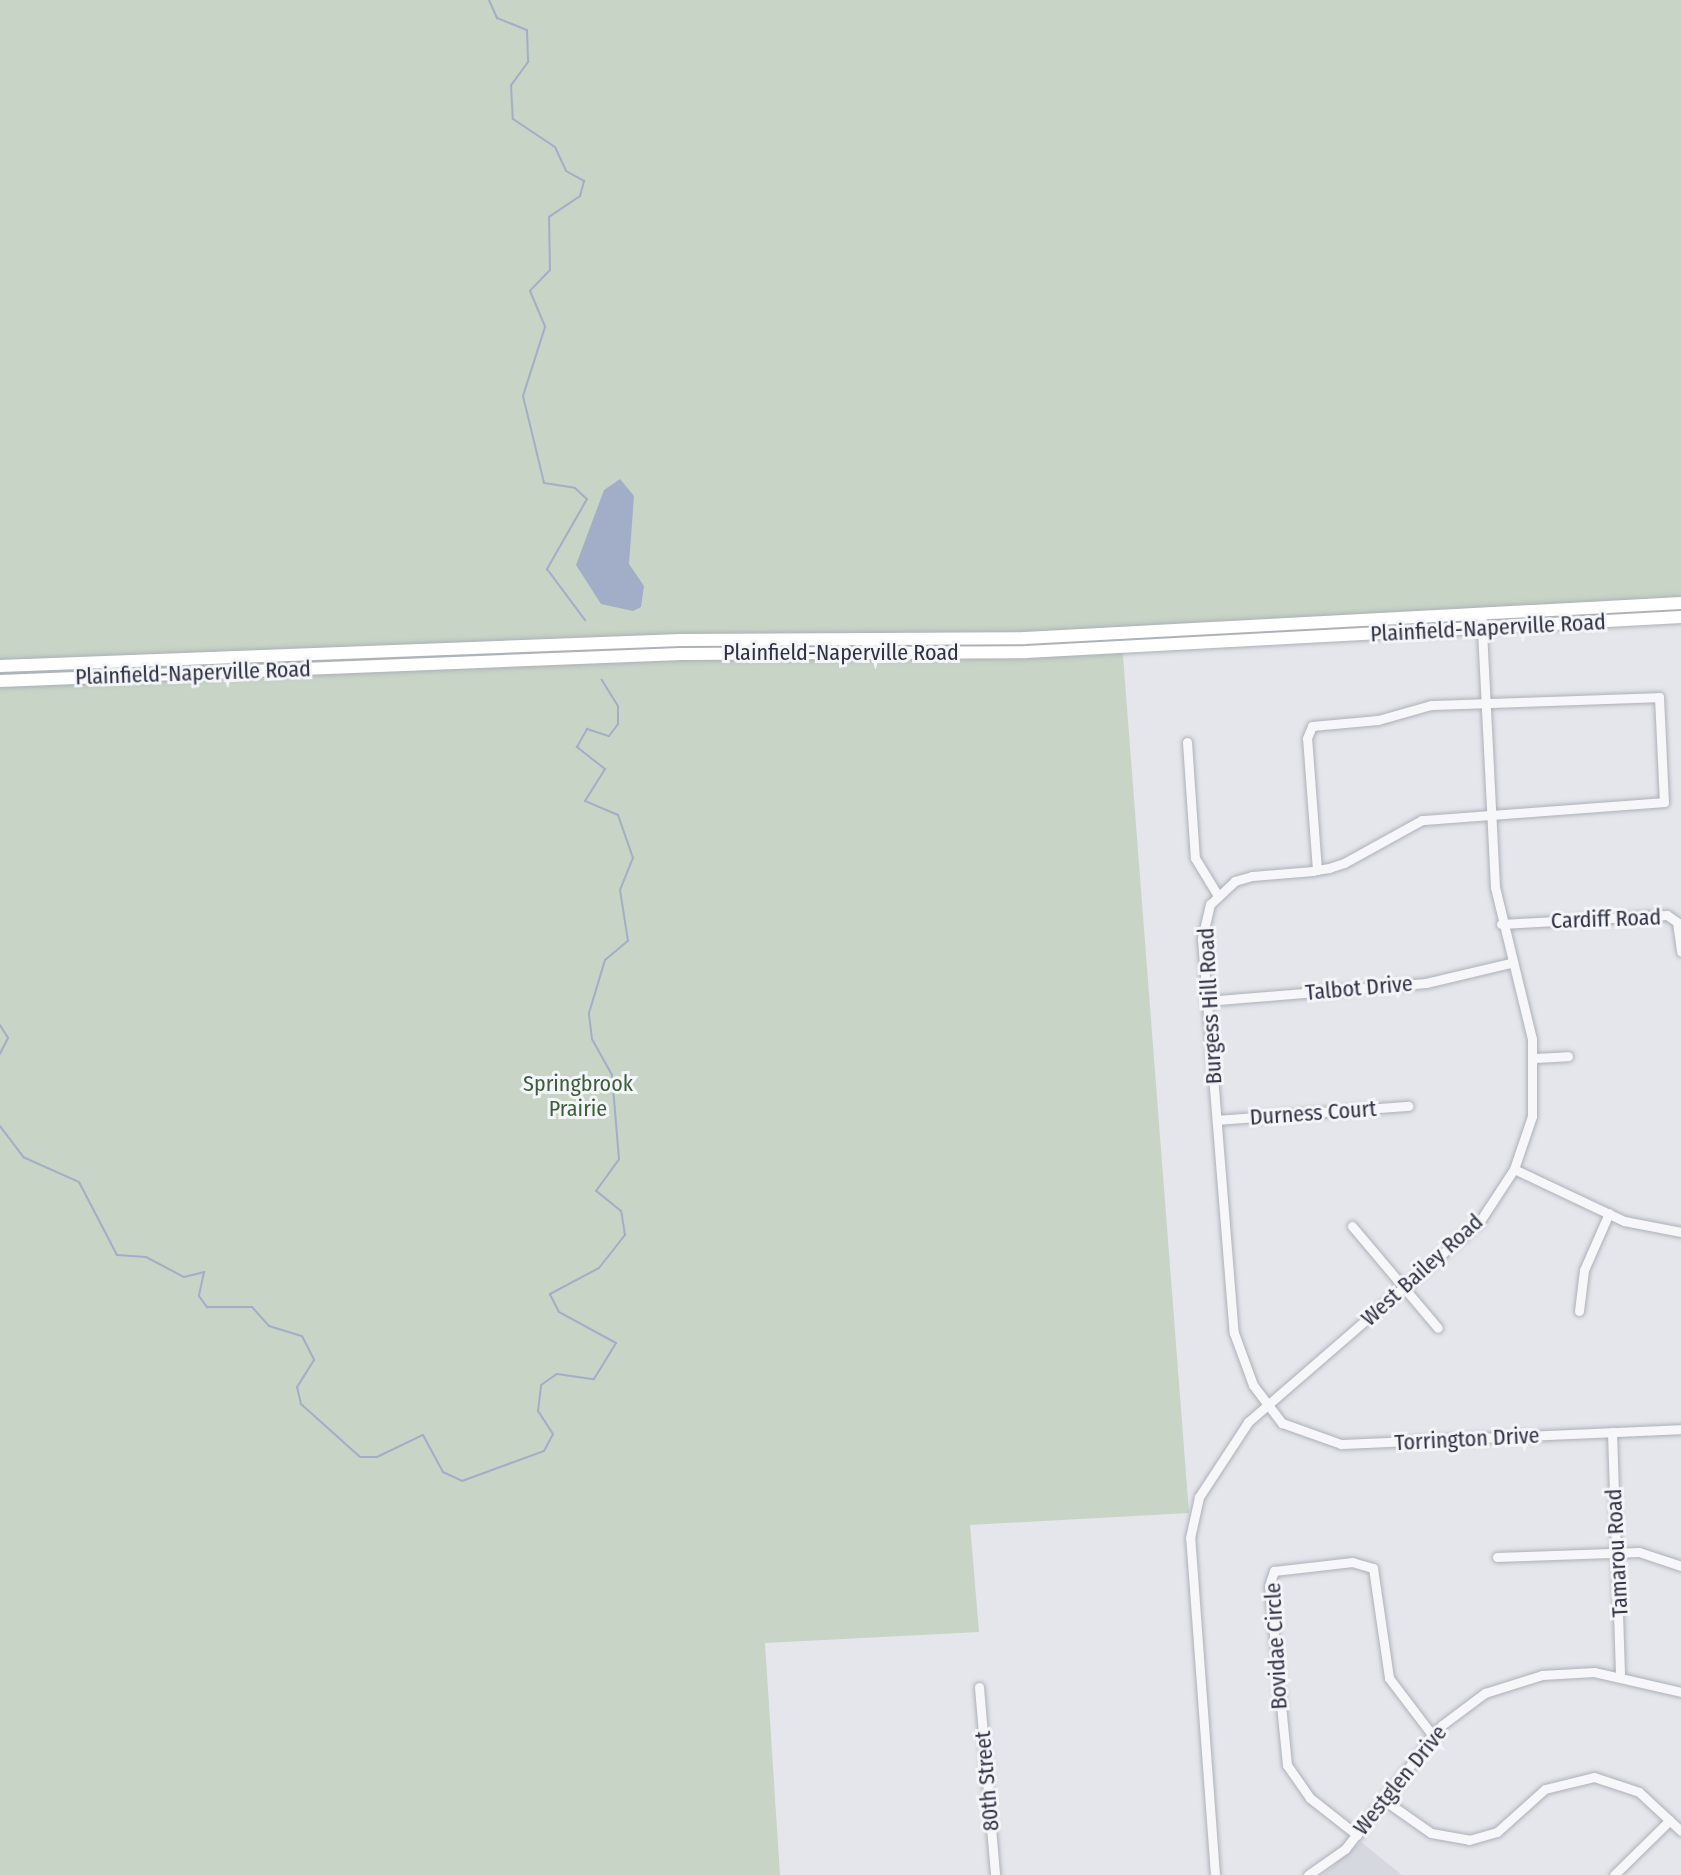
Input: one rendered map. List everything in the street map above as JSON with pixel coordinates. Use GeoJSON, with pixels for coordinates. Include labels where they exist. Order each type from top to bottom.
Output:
{"type":"FeatureCollection","features":[{"type":"Feature","properties":{"kind":"main road","name":"Plainfield-Naperville Road"},"geometry":{"type":"LineString","coordinates":[[0,666],[681,640],[1025,638],[1681,603]]}},
{"type":"Feature","properties":{"kind":"main road","name":"Plainfield-Naperville Road"},"geometry":{"type":"LineString","coordinates":[[0,681],[680,654],[1039,652],[1681,617]]}},
{"type":"Feature","properties":{"kind":"street","name":"West Bailey Road"},"geometry":{"type":"LineString","coordinates":[[1215,1875],[1190,1528],[1215,1466],[1267,1405],[1480,1221],[1514,1169],[1532,1116],[1535,1058],[1501,924],[1491,813],[1481,614]]}},
{"type":"Feature","properties":{"kind":"street"},"geometry":{"type":"LineString","coordinates":[[1187,742],[1195,858],[1217,894],[1245,877],[1317,870],[1360,857],[1422,820],[1659,804],[1668,793],[1656,694],[1485,702],[1310,728],[1317,870]]}},
{"type":"Feature","properties":{"kind":"street","name":"Burgess Hill Road"},"geometry":{"type":"LineString","coordinates":[[1217,894],[1202,926],[1234,1333],[1267,1405]]}},
{"type":"Feature","properties":{"kind":"street","name":"Cardiff Road"},"geometry":{"type":"LineString","coordinates":[[1501,924],[1667,915],[1677,922],[1681,952]]}},
{"type":"Feature","properties":{"kind":"street","name":"Talbot Drive"},"geometry":{"type":"LineString","coordinates":[[1206,1001],[1426,983],[1510,963]]}},
{"type":"Feature","properties":{"kind":"street"},"geometry":{"type":"LineString","coordinates":[[1535,1058],[1568,1056]]}},
{"type":"Feature","properties":{"kind":"street","name":"Durness Court"},"geometry":{"type":"LineString","coordinates":[[1217,1120],[1408,1106]]}},
{"type":"Feature","properties":{"kind":"street"},"geometry":{"type":"LineString","coordinates":[[1514,1169],[1609,1213],[1681,1232]]}},
{"type":"Feature","properties":{"kind":"street"},"geometry":{"type":"LineString","coordinates":[[1579,1311],[1584,1270],[1609,1213]]}},
{"type":"Feature","properties":{"kind":"street"},"geometry":{"type":"LineString","coordinates":[[1352,1226],[1438,1328]]}},
{"type":"Feature","properties":{"kind":"street","name":"Torrington Drive"},"geometry":{"type":"LineString","coordinates":[[1267,1405],[1296,1432],[1341,1444],[1681,1429]]}},
{"type":"Feature","properties":{"kind":"street","name":"Tamarou Road"},"geometry":{"type":"LineString","coordinates":[[1612,1432],[1620,1673]]}},
{"type":"Feature","properties":{"kind":"street"},"geometry":{"type":"LineString","coordinates":[[1497,1557],[1651,1553],[1681,1566]]}},
{"type":"Feature","properties":{"kind":"street","name":"Bovidae Circle"},"geometry":{"type":"LineString","coordinates":[[1357,1835],[1302,1790],[1283,1752],[1269,1586],[1275,1569],[1352,1562],[1373,1568],[1389,1678],[1433,1736]]}},
{"type":"Feature","properties":{"kind":"street","name":"Westglen Drive"},"geometry":{"type":"LineString","coordinates":[[1308,1875],[1357,1835],[1433,1736],[1470,1702],[1513,1682],[1620,1673],[1681,1692]]}},
{"type":"Feature","properties":{"kind":"street","name":"80th Street"},"geometry":{"type":"LineString","coordinates":[[979,1687],[995,1875]]}},
{"type":"Feature","properties":{"kind":"street"},"geometry":{"type":"LineString","coordinates":[[1384,1800],[1431,1833],[1469,1840],[1497,1832],[1545,1789],[1594,1777],[1630,1787],[1681,1831]]}},
{"type":"Feature","properties":{"kind":"street"},"geometry":{"type":"LineString","coordinates":[[1614,1875],[1670,1820]]}},
{"type":"Feature","properties":{"kind":"shaded area"},"geometry":{"type":"Polygon","coordinates":[[[1361,1842],[1402,1875],[1323,1875],[1361,1842]]]}},
{"type":"Feature","properties":{"kind":"green space","name":"Springbrook Prairie"},"geometry":{"type":"Polygon","coordinates":[[[0,0],[1681,0],[1681,599],[1464,624],[1122,643],[1189,1513],[970,1525],[979,1632],[765,1643],[780,1875],[0,1875],[0,0]]]}},
{"type":"Feature","properties":{"kind":"water"},"geometry":{"type":"Polygon","coordinates":[[[620,479],[634,496],[629,564],[644,586],[641,607],[633,611],[601,604],[576,565],[604,490],[620,479]]]}},
{"type":"Feature","properties":{"kind":"waterway"},"geometry":{"type":"LineString","coordinates":[[489,0],[497,18],[527,30],[528,62],[511,85],[513,119],[555,147],[566,171],[584,181],[580,196],[549,217],[550,270],[530,291],[545,327],[523,396],[544,483],[575,488],[587,499],[547,569],[585,620]]}},
{"type":"Feature","properties":{"kind":"waterway"},"geometry":{"type":"LineString","coordinates":[[0,1126],[23,1157],[79,1182],[117,1255],[146,1257],[184,1277],[204,1272],[199,1296],[207,1307],[252,1307],[269,1326],[302,1336],[314,1360],[297,1387],[301,1404],[360,1457],[377,1457],[423,1435],[443,1472],[462,1481],[544,1451],[553,1434],[538,1411],[541,1385],[557,1374],[594,1379],[616,1343],[559,1312],[550,1294],[599,1268],[625,1235],[621,1211],[596,1191],[619,1159],[612,1075],[592,1039],[589,1013],[605,960],[628,941],[620,890],[633,858],[618,815],[585,801],[605,769],[577,747],[587,729],[609,736],[618,724],[618,706],[602,680]]}},
{"type":"Feature","properties":{"kind":"waterway"},"geometry":{"type":"LineString","coordinates":[[0,1025],[8,1038],[0,1054]]}}]}
